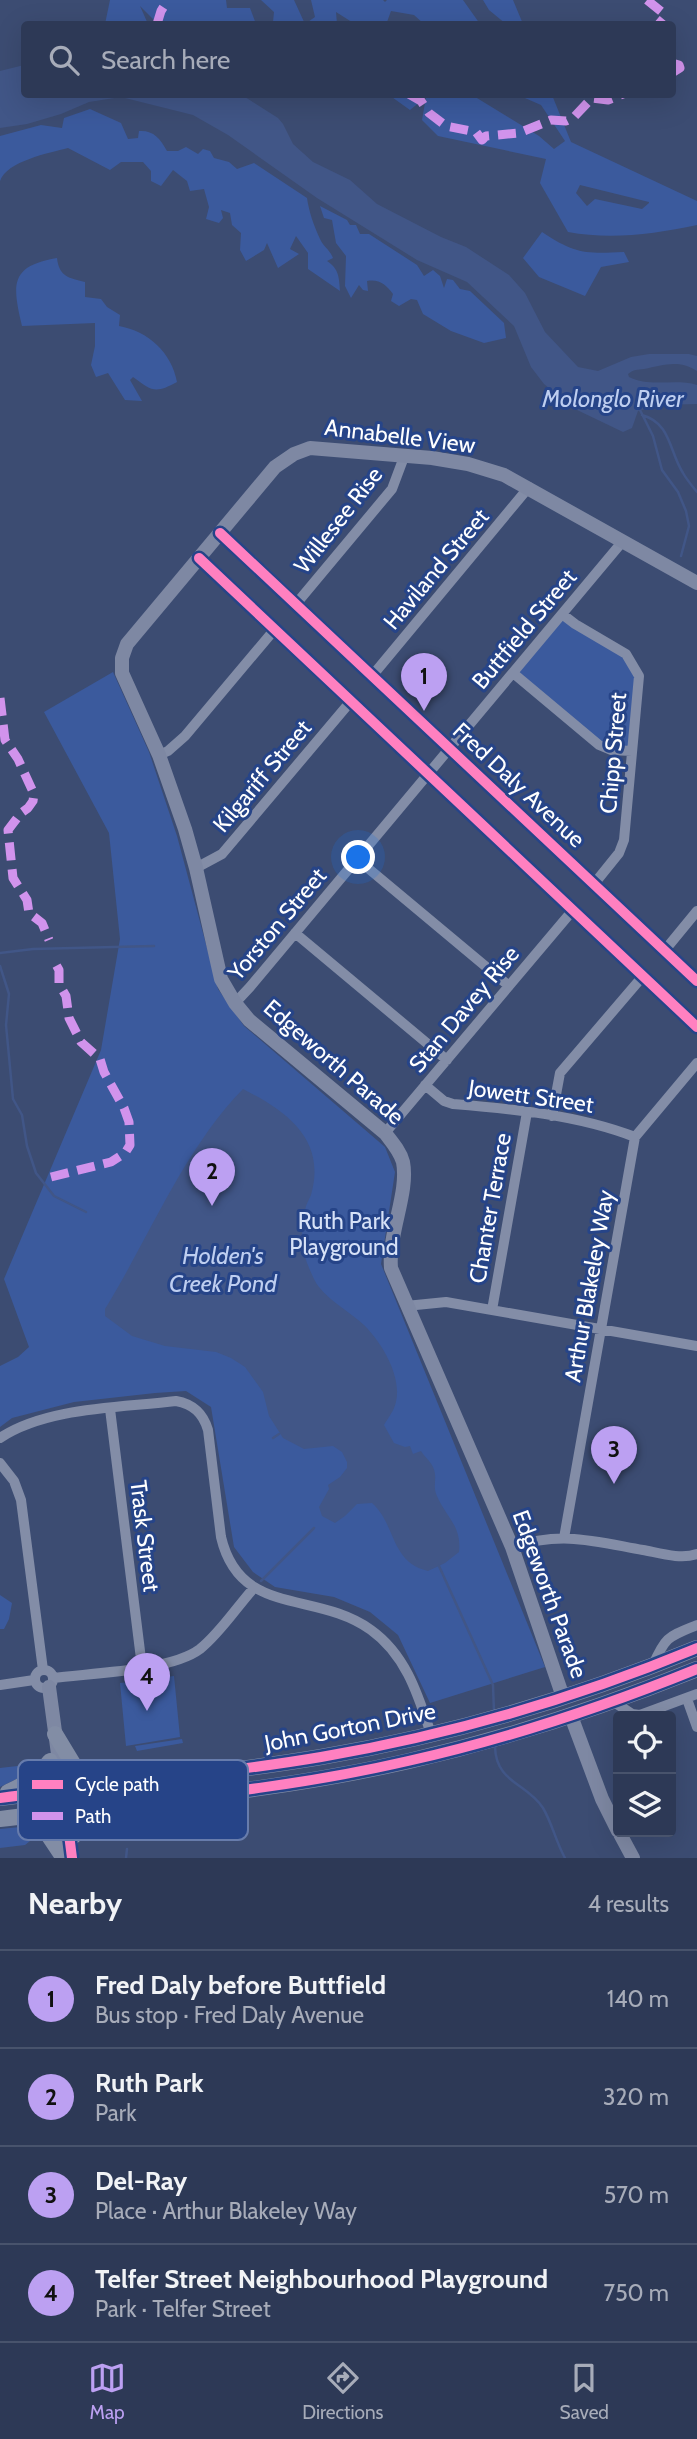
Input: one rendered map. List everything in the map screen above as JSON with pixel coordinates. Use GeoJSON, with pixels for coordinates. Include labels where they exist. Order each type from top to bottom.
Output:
{"type":"FeatureCollection","features":[{"type":"Feature","properties":{"kind":"main road","name":"John Gorton Drive"},"geometry":{"type":"LineString","coordinates":[[248,1768],[358,1750],[473,1724],[563,1697],[697,1648]]}},
{"type":"Feature","properties":{"kind":"main road","name":"John Gorton Drive"},"geometry":{"type":"LineString","coordinates":[[248,1788],[309,1780],[409,1761],[517,1734],[614,1702],[697,1670]]}},
{"type":"Feature","properties":{"kind":"main road"},"geometry":{"type":"LineString","coordinates":[[55,1734],[70,1760]]}},
{"type":"Feature","properties":{"kind":"main road"},"geometry":{"type":"LineString","coordinates":[[0,1798],[18,1788]]}},
{"type":"Feature","properties":{"kind":"main road","name":"John Gorton Drive"},"geometry":{"type":"LineString","coordinates":[[0,1798],[18,1796]]}},
{"type":"Feature","properties":{"kind":"main road","name":"John Gorton Drive"},"geometry":{"type":"LineString","coordinates":[[0,1819],[18,1817]]}},
{"type":"Feature","properties":{"kind":"main road"},"geometry":{"type":"LineString","coordinates":[[52,1840],[65,1857]]}},
{"type":"Feature","properties":{"kind":"street","name":"Annabelle View"},"geometry":{"type":"LineString","coordinates":[[199,558],[275,467],[294,454],[310,449],[468,464],[504,475],[697,583]]}},
{"type":"Feature","properties":{"kind":"street","name":"Willesee Rise"},"geometry":{"type":"LineString","coordinates":[[296,604],[392,489],[404,457]]}},
{"type":"Feature","properties":{"kind":"street","name":"Haviland Street"},"geometry":{"type":"LineString","coordinates":[[372,676],[529,487]]}},
{"type":"Feature","properties":{"kind":"street","name":"Fred Daly Avenue"},"geometry":{"type":"LineString","coordinates":[[220,533],[697,981]]}},
{"type":"Feature","properties":{"kind":"street","name":"Buttfield Street"},"geometry":{"type":"LineString","coordinates":[[428,774],[623,541]]}},
{"type":"Feature","properties":{"kind":"street"},"geometry":{"type":"LineString","coordinates":[[199,558],[697,1027]]}},
{"type":"Feature","properties":{"kind":"street","name":"Edgeworth Parade"},"geometry":{"type":"LineString","coordinates":[[199,558],[127,644],[122,658],[122,674],[159,755],[196,868],[221,979],[249,1020],[385,1133],[396,1147],[403,1163],[390,1258],[397,1285],[512,1547],[563,1697]]}},
{"type":"Feature","properties":{"kind":"street","name":"Chipp Street"},"geometry":{"type":"LineString","coordinates":[[562,614],[626,654],[639,676],[624,840],[619,853],[594,884]]}},
{"type":"Feature","properties":{"kind":"street"},"geometry":{"type":"LineString","coordinates":[[159,755],[185,736],[275,629]]}},
{"type":"Feature","properties":{"kind":"street"},"geometry":{"type":"LineString","coordinates":[[513,673],[599,745],[611,750],[632,751]]}},
{"type":"Feature","properties":{"kind":"street","name":"Kilgariff Street"},"geometry":{"type":"LineString","coordinates":[[196,868],[222,854],[351,701]]}},
{"type":"Feature","properties":{"kind":"street","name":"Yorston Street"},"geometry":{"type":"LineString","coordinates":[[235,1003],[428,774]]}},
{"type":"Feature","properties":{"kind":"street"},"geometry":{"type":"LineString","coordinates":[[357,859],[509,986]]}},
{"type":"Feature","properties":{"kind":"street","name":"Stan Davey Rise"},"geometry":{"type":"LineString","coordinates":[[385,1133],[573,910]]}},
{"type":"Feature","properties":{"kind":"street"},"geometry":{"type":"LineString","coordinates":[[664,950],[697,911]]}},
{"type":"Feature","properties":{"kind":"street"},"geometry":{"type":"LineString","coordinates":[[295,933],[447,1060]]}},
{"type":"Feature","properties":{"kind":"street"},"geometry":{"type":"LineString","coordinates":[[552,1116],[560,1073],[643,976]]}},
{"type":"Feature","properties":{"kind":"street","name":"Arthur Blakeley Way"},"geometry":{"type":"LineString","coordinates":[[564,1538],[635,1137],[697,1063]]}},
{"type":"Feature","properties":{"kind":"street","name":"Jowett Street"},"geometry":{"type":"LineString","coordinates":[[425,1085],[444,1101],[453,1104],[552,1116],[607,1126],[635,1137]]}},
{"type":"Feature","properties":{"kind":"street","name":"Chanter Terrace"},"geometry":{"type":"LineString","coordinates":[[492,1310],[527,1112]]}},
{"type":"Feature","properties":{"kind":"street"},"geometry":{"type":"LineString","coordinates":[[406,1306],[440,1301],[696,1343]]}},
{"type":"Feature","properties":{"kind":"street"},"geometry":{"type":"LineString","coordinates":[[0,1438],[26,1424],[43,1419],[176,1401],[191,1405],[205,1420],[208,1430],[224,1552],[236,1573],[253,1589],[270,1596],[336,1611],[372,1630],[395,1653],[407,1670],[431,1734]]}},
{"type":"Feature","properties":{"kind":"street","name":"Trask Street"},"geometry":{"type":"LineString","coordinates":[[110,1409],[142,1667]]}},
{"type":"Feature","properties":{"kind":"street"},"geometry":{"type":"LineString","coordinates":[[0,1463],[14,1481],[21,1500],[43,1670],[48,1671],[44,1683],[50,1760]]}},
{"type":"Feature","properties":{"kind":"street"},"geometry":{"type":"LineString","coordinates":[[512,1547],[537,1539],[564,1538],[677,1556],[697,1554]]}},
{"type":"Feature","properties":{"kind":"street"},"geometry":{"type":"LineString","coordinates":[[0,1685],[44,1683],[179,1661],[200,1649],[253,1589]]}},
{"type":"Feature","properties":{"kind":"street"},"geometry":{"type":"LineString","coordinates":[[652,1665],[668,1637],[697,1625]]}},
{"type":"Feature","properties":{"kind":"street"},"geometry":{"type":"LineString","coordinates":[[44,1683],[55,1734],[56,1760]]}},
{"type":"Feature","properties":{"kind":"street"},"geometry":{"type":"LineString","coordinates":[[614,1702],[632,1714],[640,1715],[692,1697],[697,1727]]}},
{"type":"Feature","properties":{"kind":"street"},"geometry":{"type":"LineString","coordinates":[[571,1716],[613,1821]]}},
{"type":"Feature","properties":{"kind":"street"},"geometry":{"type":"LineString","coordinates":[[621,1837],[633,1858]]}},
{"type":"Feature","properties":{"kind":"green space"},"geometry":{"type":"Polygon","coordinates":[[[110,0],[226,0],[227,8],[250,8],[255,21],[155,21],[140,6],[147,21],[106,21],[110,0]]]}},
{"type":"Feature","properties":{"kind":"green space"},"geometry":{"type":"Polygon","coordinates":[[[261,0],[294,0],[304,21],[273,21],[274,12],[261,0]]]}},
{"type":"Feature","properties":{"kind":"green space"},"geometry":{"type":"Polygon","coordinates":[[[311,0],[463,0],[478,21],[421,21],[414,15],[391,11],[387,21],[350,21],[336,12],[337,21],[309,21],[315,17],[311,0]]]}},
{"type":"Feature","properties":{"kind":"green space"},"geometry":{"type":"Polygon","coordinates":[[[483,0],[513,0],[522,21],[502,21],[489,10],[483,0]]]}},
{"type":"Feature","properties":{"kind":"green space"},"geometry":{"type":"Polygon","coordinates":[[[393,98],[425,98],[410,110],[393,98]]]}},
{"type":"Feature","properties":{"kind":"green space"},"geometry":{"type":"Polygon","coordinates":[[[426,98],[477,98],[539,136],[554,149],[565,141],[541,105],[525,98],[553,98],[571,142],[697,201],[697,225],[632,235],[600,236],[568,232],[540,183],[546,159],[438,136],[422,120],[426,98]],[[580,185],[576,193],[587,206],[595,199],[642,209],[649,203],[580,185]]]}},
{"type":"Feature","properties":{"kind":"green space"},"geometry":{"type":"Polygon","coordinates":[[[90,109],[121,123],[128,139],[138,138],[139,131],[144,131],[156,136],[167,151],[178,151],[186,147],[198,154],[203,149],[210,151],[214,158],[229,162],[237,169],[254,163],[307,198],[310,214],[321,241],[333,258],[327,261],[338,274],[340,291],[308,269],[308,253],[296,236],[290,249],[299,254],[278,268],[267,243],[264,250],[246,261],[240,250],[241,233],[232,225],[230,213],[221,210],[223,218],[219,223],[206,219],[209,207],[204,189],[190,191],[187,181],[173,170],[161,186],[151,181],[151,171],[143,162],[121,162],[110,170],[68,148],[20,163],[4,174],[0,181],[0,136],[41,125],[62,128],[64,118],[90,109]]]}},
{"type":"Feature","properties":{"kind":"green space"},"geometry":{"type":"Polygon","coordinates":[[[320,206],[347,220],[350,225],[356,225],[360,234],[369,234],[417,265],[424,276],[433,270],[440,276],[444,288],[447,279],[453,280],[460,289],[470,291],[504,323],[506,338],[484,343],[451,331],[423,314],[417,300],[411,299],[399,306],[391,301],[393,294],[385,285],[376,281],[367,281],[368,291],[359,285],[351,298],[345,286],[346,256],[336,243],[332,220],[324,218],[320,206]]]}},
{"type":"Feature","properties":{"kind":"green space"},"geometry":{"type":"Polygon","coordinates":[[[542,232],[572,249],[600,253],[624,252],[629,262],[601,267],[585,296],[539,277],[523,258],[542,232]]]}},
{"type":"Feature","properties":{"kind":"green space"},"geometry":{"type":"Polygon","coordinates":[[[57,258],[65,275],[85,282],[85,297],[101,299],[107,307],[120,315],[119,326],[140,333],[157,345],[170,362],[177,382],[154,389],[133,377],[130,380],[142,401],[125,400],[108,373],[96,377],[91,365],[95,346],[95,323],[22,326],[16,288],[18,279],[30,266],[57,258]]]}},
{"type":"Feature","properties":{"kind":"green space"},"geometry":{"type":"Polygon","coordinates":[[[562,614],[626,654],[639,676],[632,751],[611,750],[513,673],[562,614]]]}},
{"type":"Feature","properties":{"kind":"green space","name":"Ruth Park Playground"},"geometry":{"type":"Polygon","coordinates":[[[113,672],[149,752],[177,836],[218,989],[244,1026],[385,1147],[395,1172],[381,1264],[545,1667],[430,1703],[398,1635],[370,1612],[334,1597],[275,1587],[253,1572],[234,1547],[211,1407],[186,1391],[74,1402],[12,1418],[0,1427],[0,1366],[18,1357],[29,1347],[4,1279],[101,1050],[120,939],[109,833],[44,712],[113,672]]]}},
{"type":"Feature","properties":{"kind":"green space"},"geometry":{"type":"Polygon","coordinates":[[[0,1595],[12,1603],[4,1629],[0,1629],[0,1595]]]}},
{"type":"Feature","properties":{"kind":"green space"},"geometry":{"type":"Polygon","coordinates":[[[174,1676],[180,1737],[126,1746],[120,1683],[174,1676]]]}},
{"type":"Feature","properties":{"kind":"green space"},"geometry":{"type":"Polygon","coordinates":[[[182,1739],[183,1743],[137,1751],[135,1746],[182,1739]]]}},
{"type":"Feature","properties":{"kind":"green space"},"geometry":{"type":"Polygon","coordinates":[[[18,1766],[18,1778],[0,1787],[0,1768],[18,1766]]]}},
{"type":"Feature","properties":{"kind":"green space"},"geometry":{"type":"Polygon","coordinates":[[[18,1827],[18,1840],[31,1840],[25,1845],[0,1848],[0,1829],[18,1827]]]}},
{"type":"Feature","properties":{"kind":"water","name":"Molonglo River"},"geometry":{"type":"Polygon","coordinates":[[[21,66],[21,98],[115,98],[89,102],[27,124],[0,128],[0,71],[21,66]]]}},
{"type":"Feature","properties":{"kind":"water","name":"Molonglo River"},"geometry":{"type":"Polygon","coordinates":[[[125,98],[247,98],[278,118],[293,144],[313,162],[350,180],[377,204],[466,247],[509,275],[525,293],[545,332],[578,367],[598,371],[631,357],[649,354],[697,356],[697,371],[684,365],[671,364],[628,374],[629,377],[645,382],[697,385],[697,404],[659,405],[638,411],[632,428],[623,432],[575,409],[544,384],[531,367],[514,326],[467,282],[417,260],[317,198],[228,135],[193,115],[125,98]]]}},
{"type":"Feature","properties":{"kind":"water","name":"Holden's Creek Pond"},"geometry":{"type":"Polygon","coordinates":[[[243,1089],[288,1117],[308,1143],[313,1158],[314,1175],[303,1223],[307,1263],[319,1287],[364,1325],[389,1360],[397,1392],[394,1408],[384,1425],[394,1443],[410,1446],[413,1454],[421,1451],[434,1470],[436,1493],[456,1528],[459,1552],[428,1571],[407,1560],[386,1521],[372,1503],[357,1504],[335,1523],[322,1516],[319,1507],[329,1489],[328,1485],[347,1468],[342,1452],[333,1446],[304,1449],[283,1438],[269,1416],[263,1392],[245,1367],[216,1352],[165,1346],[132,1336],[105,1316],[105,1309],[185,1166],[222,1113],[243,1089]]]}},
{"type":"Feature","properties":{"kind":"waterway"},"geometry":{"type":"LineString","coordinates":[[639,408],[653,436],[662,470],[678,492],[686,511],[689,526],[681,556]]}},
{"type":"Feature","properties":{"kind":"waterway"},"geometry":{"type":"LineString","coordinates":[[642,415],[659,424],[678,465],[697,492]]}},
{"type":"Feature","properties":{"kind":"waterway"},"geometry":{"type":"LineString","coordinates":[[0,953],[33,949],[154,946]]}},
{"type":"Feature","properties":{"kind":"waterway"},"geometry":{"type":"LineString","coordinates":[[0,966],[9,994],[6,1025],[13,1099],[22,1115],[27,1146],[36,1173],[54,1196],[86,1212]]}},
{"type":"Feature","properties":{"kind":"waterway"},"geometry":{"type":"LineString","coordinates":[[273,1438],[279,1434]]}},
{"type":"Feature","properties":{"kind":"waterway"},"geometry":{"type":"LineString","coordinates":[[261,1581],[314,1528]]}},
{"type":"Feature","properties":{"kind":"waterway"},"geometry":{"type":"LineString","coordinates":[[439,1566],[493,1685],[494,1712]]}},
{"type":"Feature","properties":{"kind":"waterway"},"geometry":{"type":"LineString","coordinates":[[495,1747],[497,1759],[506,1776],[529,1793],[543,1808],[565,1858]]}},
{"type":"Feature","properties":{"kind":"waterway"},"geometry":{"type":"LineString","coordinates":[[126,1858],[127,1849]]}},
{"type":"Feature","properties":{"kind":"marked path"},"geometry":{"type":"LineString","coordinates":[[158,21],[168,0]]}},
{"type":"Feature","properties":{"kind":"marked path"},"geometry":{"type":"LineString","coordinates":[[647,0],[663,13],[662,21]]}},
{"type":"Feature","properties":{"kind":"marked path"},"geometry":{"type":"LineString","coordinates":[[676,64],[680,68],[676,70]]}},
{"type":"Feature","properties":{"kind":"marked path"},"geometry":{"type":"LineString","coordinates":[[416,98],[446,126],[476,132],[482,140],[486,136],[519,133],[551,120],[566,121],[574,117],[592,98]]}},
{"type":"Feature","properties":{"kind":"marked path"},"geometry":{"type":"LineString","coordinates":[[592,98],[613,98]]}},
{"type":"Feature","properties":{"kind":"marked path"},"geometry":{"type":"LineString","coordinates":[[0,698],[5,740],[18,759],[34,794],[28,808],[8,830],[13,878],[27,900],[29,913],[42,923],[49,940]]}},
{"type":"Feature","properties":{"kind":"marked path"},"geometry":{"type":"LineString","coordinates":[[51,1177],[111,1162],[125,1153],[130,1145],[129,1122],[124,1108],[104,1072],[100,1059],[81,1042],[69,1018],[66,996],[59,984],[59,970],[54,961]]}},
{"type":"Feature","properties":{"kind":"cycle path"},"geometry":{"type":"LineString","coordinates":[[220,533],[697,981]]}},
{"type":"Feature","properties":{"kind":"cycle path"},"geometry":{"type":"LineString","coordinates":[[199,558],[697,1027]]}},
{"type":"Feature","properties":{"kind":"cycle path"},"geometry":{"type":"LineString","coordinates":[[248,1768],[369,1748],[465,1726],[559,1699],[697,1648]]}},
{"type":"Feature","properties":{"kind":"cycle path"},"geometry":{"type":"LineString","coordinates":[[248,1789],[366,1770],[482,1743],[554,1721],[697,1669]]}},
{"type":"Feature","properties":{"kind":"cycle path"},"geometry":{"type":"LineString","coordinates":[[0,1798],[18,1796]]}},
{"type":"Feature","properties":{"kind":"cycle path"},"geometry":{"type":"LineString","coordinates":[[70,1840],[72,1858]]}},
{"type":"Feature","properties":{"kind":"place","name":"Fred Daly before Buttfield"},"geometry":{"type":"Point","coordinates":[424,711]}},
{"type":"Feature","properties":{"kind":"place","name":"Ruth Park"},"geometry":{"type":"Point","coordinates":[212,1206]}},
{"type":"Feature","properties":{"kind":"place","name":"Del-Ray"},"geometry":{"type":"Point","coordinates":[614,1484]}},
{"type":"Feature","properties":{"kind":"place","name":"Telfer Street Neighbourhood Playground"},"geometry":{"type":"Point","coordinates":[147,1711]}}]}
